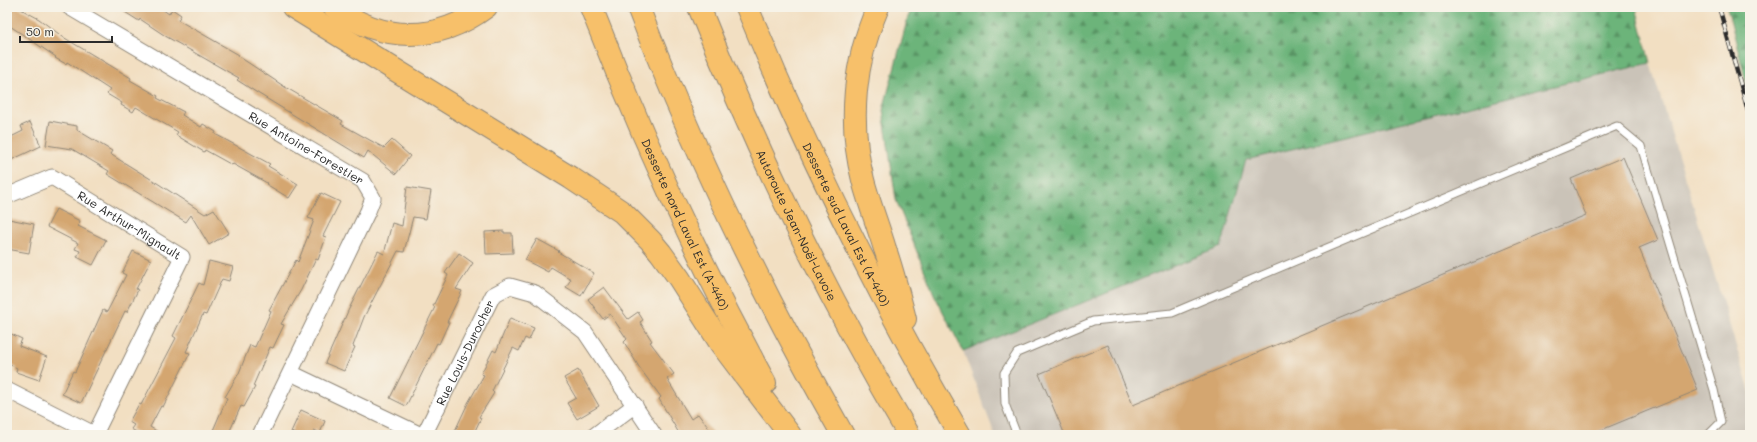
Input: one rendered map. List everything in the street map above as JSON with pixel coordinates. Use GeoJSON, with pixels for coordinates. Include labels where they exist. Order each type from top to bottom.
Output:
{"type":"FeatureCollection","features":[{"type":"Feature","properties":{"kind":"highway"},"geometry":{"type":"LineString","coordinates":[[293,7],[591,190],[622,212],[651,241],[666,260],[692,297],[721,344],[791,435]]}},
{"type":"Feature","properties":{"kind":"highway"},"geometry":{"type":"LineString","coordinates":[[334,7],[352,20],[366,26],[394,33],[409,34],[431,33],[452,27],[464,22],[486,7]]}},
{"type":"Feature","properties":{"kind":"highway","name":"Desserte nord Laval Est (A-440)"},"geometry":{"type":"LineString","coordinates":[[591,7],[635,116],[691,238],[791,435]]}},
{"type":"Feature","properties":{"kind":"highway"},"geometry":{"type":"LineString","coordinates":[[638,7],[689,129],[730,219],[780,320],[843,435]]}},
{"type":"Feature","properties":{"kind":"highway","name":"Autoroute Jean-Noël-Lavoie"},"geometry":{"type":"LineString","coordinates":[[699,7],[749,125],[804,242],[861,351],[909,435]]}},
{"type":"Feature","properties":{"kind":"highway","name":"Desserte sud Laval Est (A-440)"},"geometry":{"type":"LineString","coordinates":[[748,7],[790,108],[832,198],[916,357],[960,435]]}},
{"type":"Feature","properties":{"kind":"highway"},"geometry":{"type":"LineString","coordinates":[[878,7],[866,39],[859,65],[856,94],[856,138],[863,180],[885,248],[916,357]]}},
{"type":"Feature","properties":{"kind":"street","name":"Rue Antoine-Forestier"},"geometry":{"type":"LineString","coordinates":[[69,7],[363,181],[373,198],[291,373],[260,435]]}},
{"type":"Feature","properties":{"kind":"street","name":"Rue Arthur-Mignault"},"geometry":{"type":"LineString","coordinates":[[7,196],[52,177],[182,257],[95,435]]}},
{"type":"Feature","properties":{"kind":"street","name":"Rue Louis-Durocher"},"geometry":{"type":"LineString","coordinates":[[423,435],[493,295],[510,286],[535,293],[584,332],[654,435]]}},
{"type":"Feature","properties":{"kind":"street"},"geometry":{"type":"LineString","coordinates":[[291,373],[423,435]]}},
{"type":"Feature","properties":{"kind":"street"},"geometry":{"type":"LineString","coordinates":[[7,390],[95,435]]}},
{"type":"Feature","properties":{"kind":"street"},"geometry":{"type":"LineString","coordinates":[[595,435],[635,405]]}},
{"type":"Feature","properties":{"kind":"lane"},"geometry":{"type":"LineString","coordinates":[[1017,435],[1005,404],[1004,373],[1017,352],[1093,321],[1172,313],[1617,126],[1641,146],[1714,390],[1721,422],[1708,435]]}},
{"type":"Feature","properties":{"kind":"shaded area"},"geometry":{"type":"Polygon","coordinates":[[[1650,63],[1750,392],[1750,435],[995,435],[963,351],[1221,247],[1246,160],[1650,63]]]}},
{"type":"Feature","properties":{"kind":"green space"},"geometry":{"type":"Polygon","coordinates":[[[913,7],[1636,7],[1650,63],[1246,160],[1221,247],[963,351],[934,294],[896,200],[883,110],[908,17],[913,7]]]}},
{"type":"Feature","properties":{"kind":"green space"},"geometry":{"type":"Polygon","coordinates":[[[1727,7],[1750,7],[1750,97],[1727,7]]]}},
{"type":"Feature","properties":{"kind":"building"},"geometry":{"type":"Polygon","coordinates":[[[7,7],[17,7],[39,19],[63,37],[158,96],[157,98],[184,112],[182,115],[201,127],[203,124],[216,132],[215,134],[270,164],[268,166],[298,184],[289,198],[266,184],[267,183],[233,164],[232,165],[205,150],[204,152],[176,135],[178,132],[136,107],[133,112],[121,105],[122,103],[107,94],[110,90],[67,62],[66,64],[55,58],[56,57],[7,24],[7,7]]]}},
{"type":"Feature","properties":{"kind":"building"},"geometry":{"type":"Polygon","coordinates":[[[117,7],[159,7],[169,14],[172,9],[181,15],[178,20],[239,55],[238,56],[285,87],[343,121],[341,124],[384,148],[392,140],[410,156],[396,174],[368,151],[364,158],[237,80],[239,78],[117,7]]]}},
{"type":"Feature","properties":{"kind":"building"},"geometry":{"type":"Polygon","coordinates":[[[50,121],[77,126],[77,130],[112,151],[110,154],[205,214],[214,209],[229,233],[209,245],[191,215],[186,222],[107,174],[109,171],[72,149],[46,145],[50,121]]]}},
{"type":"Feature","properties":{"kind":"building"},"geometry":{"type":"Polygon","coordinates":[[[30,122],[41,146],[7,162],[7,139],[23,131],[21,126],[30,122]]]}},
{"type":"Feature","properties":{"kind":"building"},"geometry":{"type":"Polygon","coordinates":[[[1623,157],[1658,240],[1639,248],[1698,390],[1589,435],[1065,435],[1039,374],[1108,345],[1133,405],[1586,215],[1571,179],[1623,157]]]}},
{"type":"Feature","properties":{"kind":"building"},"geometry":{"type":"Polygon","coordinates":[[[407,187],[431,191],[426,219],[413,217],[404,252],[398,251],[364,317],[353,346],[355,347],[344,371],[325,363],[348,311],[378,251],[384,254],[392,223],[402,226],[407,187]]]}},
{"type":"Feature","properties":{"kind":"building"},"geometry":{"type":"Polygon","coordinates":[[[321,193],[340,202],[323,236],[326,237],[318,260],[316,259],[301,290],[281,324],[284,325],[273,348],[270,347],[253,386],[255,387],[244,407],[241,406],[228,435],[211,435],[227,398],[225,397],[239,373],[250,345],[255,347],[271,311],[269,310],[296,260],[298,262],[314,220],[308,218],[321,193]]]}},
{"type":"Feature","properties":{"kind":"building"},"geometry":{"type":"Polygon","coordinates":[[[56,209],[80,221],[78,226],[106,240],[93,265],[77,257],[80,251],[75,249],[78,243],[47,227],[56,209]]]}},
{"type":"Feature","properties":{"kind":"building"},"geometry":{"type":"Polygon","coordinates":[[[9,219],[34,224],[29,253],[7,249],[9,219]]]}},
{"type":"Feature","properties":{"kind":"building"},"geometry":{"type":"Polygon","coordinates":[[[504,231],[504,233],[512,233],[513,253],[486,254],[485,232],[504,231]]]}},
{"type":"Feature","properties":{"kind":"building"},"geometry":{"type":"Polygon","coordinates":[[[537,239],[594,273],[581,296],[566,287],[571,279],[551,267],[548,272],[525,260],[537,239]]]}},
{"type":"Feature","properties":{"kind":"building"},"geometry":{"type":"Polygon","coordinates":[[[133,251],[151,260],[136,289],[138,290],[127,312],[125,311],[81,403],[62,394],[73,371],[75,372],[103,310],[107,312],[126,275],[122,273],[133,251]]]}},
{"type":"Feature","properties":{"kind":"building"},"geometry":{"type":"Polygon","coordinates":[[[459,253],[473,263],[456,289],[462,291],[447,322],[449,322],[406,406],[390,398],[435,307],[433,306],[448,275],[445,273],[459,253]]]}},
{"type":"Feature","properties":{"kind":"building"},"geometry":{"type":"Polygon","coordinates":[[[209,261],[233,267],[229,281],[222,279],[206,315],[203,314],[186,352],[190,353],[163,407],[161,406],[150,427],[163,435],[142,435],[131,429],[134,425],[129,422],[139,404],[141,405],[176,338],[173,336],[199,283],[203,285],[209,261]]]}},
{"type":"Feature","properties":{"kind":"building"},"geometry":{"type":"Polygon","coordinates":[[[604,287],[628,319],[638,312],[643,320],[640,322],[652,341],[650,342],[674,374],[667,379],[691,419],[698,414],[714,435],[680,435],[659,399],[661,397],[639,367],[624,342],[627,339],[610,314],[603,319],[588,299],[604,287]]]}},
{"type":"Feature","properties":{"kind":"building"},"geometry":{"type":"Polygon","coordinates":[[[510,318],[534,328],[529,340],[525,338],[519,351],[513,348],[492,391],[494,393],[479,417],[481,418],[473,435],[453,435],[468,403],[484,375],[481,374],[493,350],[496,352],[510,318]]]}},
{"type":"Feature","properties":{"kind":"building"},"geometry":{"type":"Polygon","coordinates":[[[7,332],[22,339],[19,346],[47,357],[39,380],[16,372],[17,368],[7,363],[7,332]]]}},
{"type":"Feature","properties":{"kind":"building"},"geometry":{"type":"Polygon","coordinates":[[[578,370],[599,406],[577,419],[567,403],[576,398],[564,378],[578,370]]]}},
{"type":"Feature","properties":{"kind":"building"},"geometry":{"type":"Polygon","coordinates":[[[301,410],[325,421],[320,433],[314,430],[312,435],[297,435],[291,432],[301,410]]]}},
{"type":"Feature","properties":{"kind":"railway"},"geometry":{"type":"LineString","coordinates":[[1719,7],[1750,118]]}}]}
